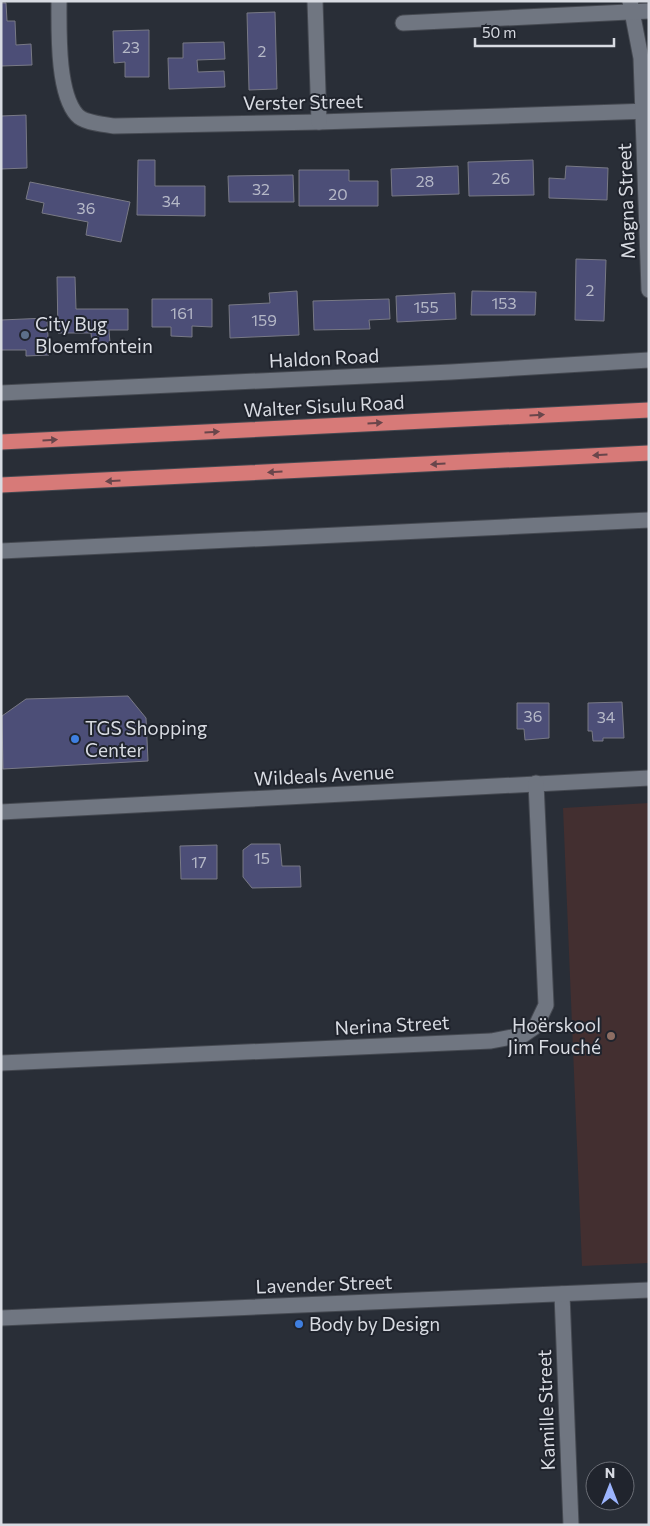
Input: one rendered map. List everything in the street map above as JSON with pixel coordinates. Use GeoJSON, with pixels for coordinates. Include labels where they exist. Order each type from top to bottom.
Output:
{"type":"FeatureCollection","features":[{"type":"Feature","properties":{"kind":"highway","name":"Walter Sisulu Road"},"geometry":{"type":"LineString","coordinates":[[1,442],[649,410]]}},
{"type":"Feature","properties":{"kind":"highway"},"geometry":{"type":"LineString","coordinates":[[1,485],[649,453]]}},
{"type":"Feature","properties":{"kind":"highway"},"geometry":{"type":"LineString","coordinates":[[1,491],[90,482]]}},
{"type":"Feature","properties":{"kind":"street","name":"Verster Street"},"geometry":{"type":"LineString","coordinates":[[59,1],[60,47],[63,77],[68,99],[78,116],[91,122],[114,126],[319,122],[646,111]]}},
{"type":"Feature","properties":{"kind":"street"},"geometry":{"type":"LineString","coordinates":[[315,1],[319,122]]}},
{"type":"Feature","properties":{"kind":"street"},"geometry":{"type":"LineString","coordinates":[[403,23],[631,7],[649,11]]}},
{"type":"Feature","properties":{"kind":"street","name":"Magna Street"},"geometry":{"type":"LineString","coordinates":[[631,7],[641,58],[646,111],[649,290]]}},
{"type":"Feature","properties":{"kind":"street","name":"Haldon Road"},"geometry":{"type":"LineString","coordinates":[[1,393],[451,372],[649,360]]}},
{"type":"Feature","properties":{"kind":"street"},"geometry":{"type":"LineString","coordinates":[[1,551],[649,520]]}},
{"type":"Feature","properties":{"kind":"street","name":"Wildeals Avenue"},"geometry":{"type":"LineString","coordinates":[[1,812],[649,778]]}},
{"type":"Feature","properties":{"kind":"street","name":"Nerina Street"},"geometry":{"type":"LineString","coordinates":[[1,1063],[491,1041],[523,1035],[536,1026],[546,1005],[536,784]]}},
{"type":"Feature","properties":{"kind":"street","name":"Lavender Street"},"geometry":{"type":"LineString","coordinates":[[1,1318],[649,1290]]}},
{"type":"Feature","properties":{"kind":"street","name":"Kamille Street"},"geometry":{"type":"LineString","coordinates":[[562,1294],[571,1525]]}},
{"type":"Feature","properties":{"kind":"shaded area","name":"Hoërskool Jim Fouché"},"geometry":{"type":"Polygon","coordinates":[[[649,803],[649,1263],[582,1266],[563,808],[649,803]]]}},
{"type":"Feature","properties":{"kind":"building"},"geometry":{"type":"Polygon","coordinates":[[[1,3],[6,3],[7,21],[15,21],[16,45],[31,44],[32,65],[1,66],[1,3]]]}},
{"type":"Feature","properties":{"kind":"building"},"geometry":{"type":"Polygon","coordinates":[[[275,12],[277,89],[249,90],[247,13],[275,12]]]}},
{"type":"Feature","properties":{"kind":"building"},"geometry":{"type":"Polygon","coordinates":[[[149,30],[149,77],[125,77],[125,62],[114,63],[113,31],[149,30]]]}},
{"type":"Feature","properties":{"kind":"building"},"geometry":{"type":"Polygon","coordinates":[[[224,42],[225,59],[197,60],[198,72],[224,71],[225,87],[169,89],[168,58],[183,58],[183,43],[224,42]]]}},
{"type":"Feature","properties":{"kind":"building"},"geometry":{"type":"Polygon","coordinates":[[[26,115],[27,168],[1,169],[1,116],[26,115]]]}},
{"type":"Feature","properties":{"kind":"building"},"geometry":{"type":"Polygon","coordinates":[[[138,160],[155,160],[155,186],[205,186],[205,216],[137,215],[138,160]]]}},
{"type":"Feature","properties":{"kind":"building"},"geometry":{"type":"Polygon","coordinates":[[[533,160],[534,195],[469,196],[468,162],[533,160]]]}},
{"type":"Feature","properties":{"kind":"building"},"geometry":{"type":"Polygon","coordinates":[[[458,166],[459,194],[392,196],[391,169],[458,166]]]}},
{"type":"Feature","properties":{"kind":"building"},"geometry":{"type":"Polygon","coordinates":[[[566,166],[608,168],[607,200],[549,198],[549,178],[565,179],[566,166]]]}},
{"type":"Feature","properties":{"kind":"building"},"geometry":{"type":"Polygon","coordinates":[[[299,170],[349,170],[349,181],[378,181],[378,206],[299,206],[299,170]]]}},
{"type":"Feature","properties":{"kind":"building"},"geometry":{"type":"Polygon","coordinates":[[[293,175],[294,202],[229,202],[228,176],[293,175]]]}},
{"type":"Feature","properties":{"kind":"building"},"geometry":{"type":"Polygon","coordinates":[[[30,182],[130,202],[121,242],[86,235],[88,222],[42,213],[44,203],[26,199],[30,182]]]}},
{"type":"Feature","properties":{"kind":"building"},"geometry":{"type":"Polygon","coordinates":[[[576,259],[606,260],[604,321],[575,320],[576,259]]]}},
{"type":"Feature","properties":{"kind":"building"},"geometry":{"type":"Polygon","coordinates":[[[57,277],[75,277],[76,309],[128,309],[128,330],[109,330],[110,343],[92,343],[91,333],[58,333],[57,277]]]}},
{"type":"Feature","properties":{"kind":"building"},"geometry":{"type":"Polygon","coordinates":[[[297,291],[299,335],[230,338],[229,305],[270,303],[269,293],[297,291]]]}},
{"type":"Feature","properties":{"kind":"building"},"geometry":{"type":"Polygon","coordinates":[[[472,291],[536,292],[535,315],[471,315],[472,291]]]}},
{"type":"Feature","properties":{"kind":"building"},"geometry":{"type":"Polygon","coordinates":[[[455,293],[456,319],[397,322],[396,296],[455,293]]]}},
{"type":"Feature","properties":{"kind":"building"},"geometry":{"type":"Polygon","coordinates":[[[152,299],[212,299],[212,327],[192,326],[192,337],[171,336],[171,327],[152,327],[152,299]]]}},
{"type":"Feature","properties":{"kind":"building"},"geometry":{"type":"Polygon","coordinates":[[[389,299],[390,319],[369,320],[370,329],[314,330],[313,301],[389,299]]]}},
{"type":"Feature","properties":{"kind":"building","name":"City Bug Bloemfontein"},"geometry":{"type":"Polygon","coordinates":[[[47,318],[49,355],[26,356],[26,350],[1,350],[1,320],[47,318]]]}},
{"type":"Feature","properties":{"kind":"building","name":"TGS Shopping Center"},"geometry":{"type":"Polygon","coordinates":[[[128,696],[146,718],[148,761],[3,769],[2,716],[26,699],[128,696]]]}},
{"type":"Feature","properties":{"kind":"building"},"geometry":{"type":"Polygon","coordinates":[[[622,702],[624,738],[603,738],[603,741],[593,741],[592,731],[588,731],[588,703],[622,702]]]}},
{"type":"Feature","properties":{"kind":"building"},"geometry":{"type":"Polygon","coordinates":[[[517,703],[549,703],[549,738],[525,740],[524,729],[517,729],[517,703]]]}},
{"type":"Feature","properties":{"kind":"building"},"geometry":{"type":"Polygon","coordinates":[[[251,844],[280,844],[282,866],[300,866],[301,887],[252,888],[243,877],[243,850],[251,844]]]}},
{"type":"Feature","properties":{"kind":"building"},"geometry":{"type":"Polygon","coordinates":[[[217,845],[217,879],[181,879],[180,846],[217,845]]]}},
{"type":"Feature","properties":{"kind":"place","name":"City Bug Bloemfontein"},"geometry":{"type":"Point","coordinates":[25,335]}},
{"type":"Feature","properties":{"kind":"place","name":"TGS Shopping Center"},"geometry":{"type":"Point","coordinates":[75,739]}},
{"type":"Feature","properties":{"kind":"place","name":"Hoërskool Jim Fouché"},"geometry":{"type":"Point","coordinates":[611,1036]}},
{"type":"Feature","properties":{"kind":"place","name":"Body by Design"},"geometry":{"type":"Point","coordinates":[299,1324]}}]}
